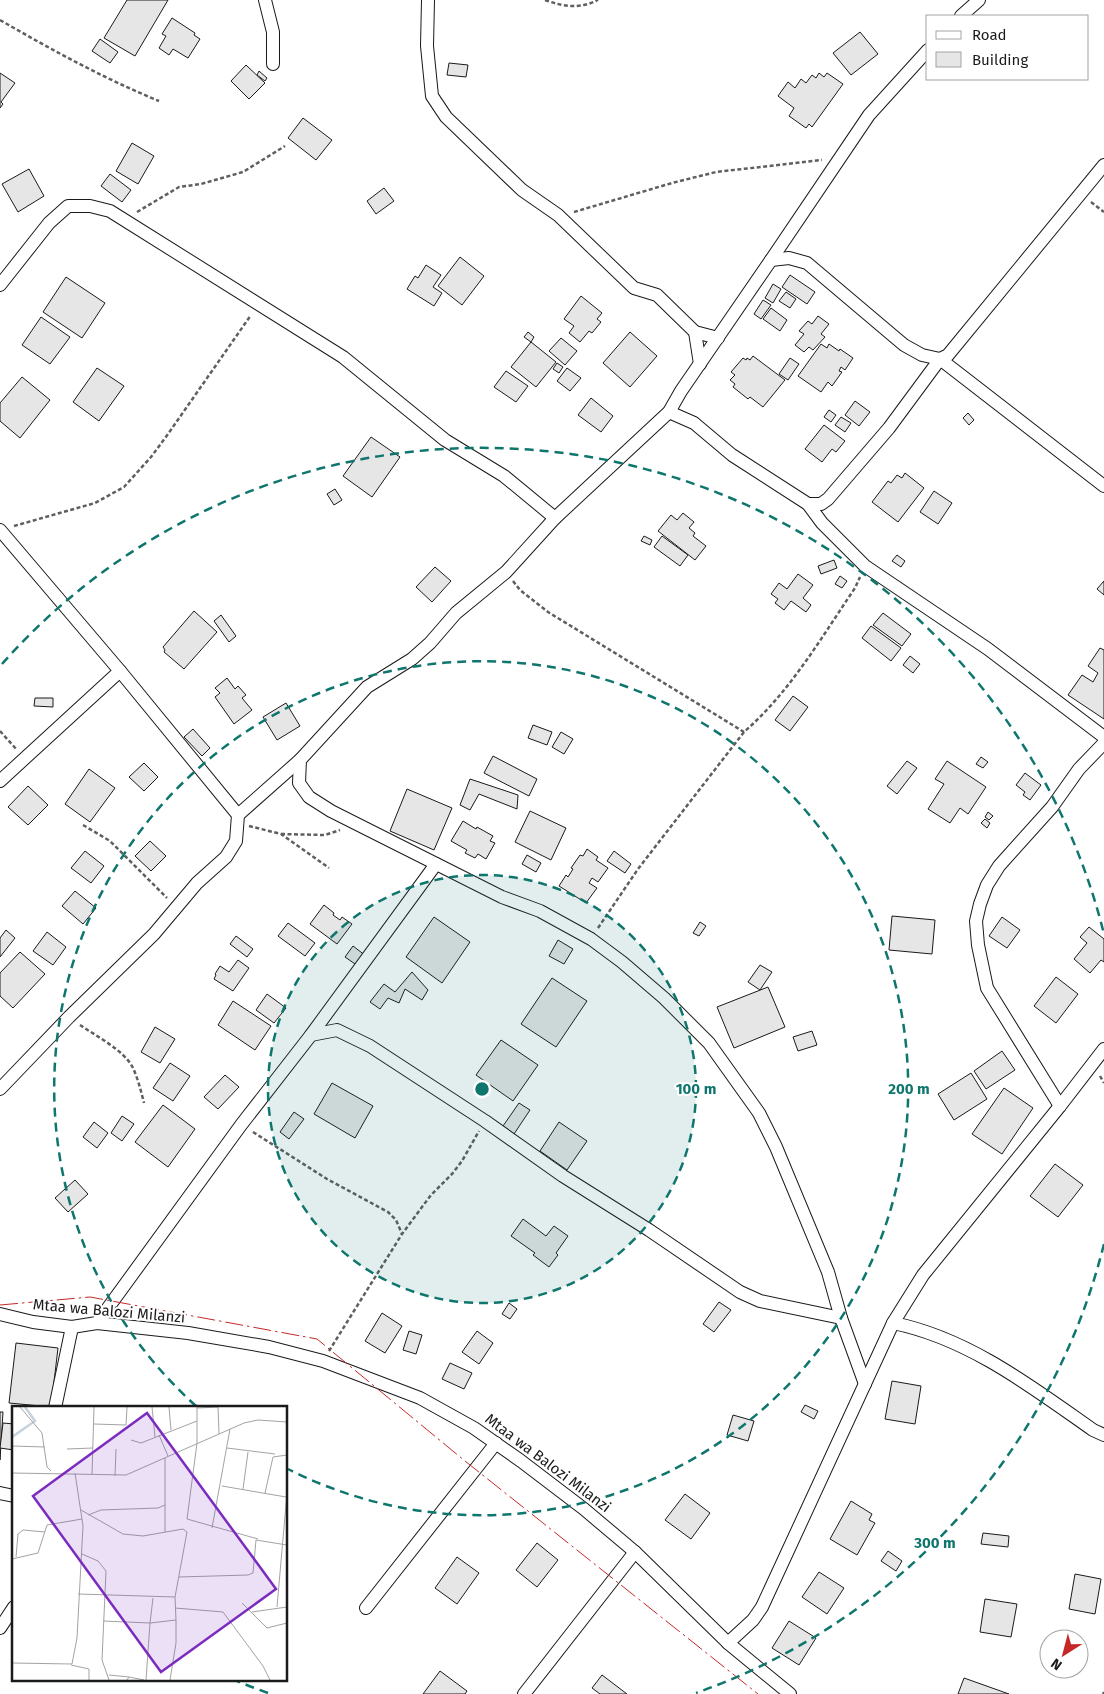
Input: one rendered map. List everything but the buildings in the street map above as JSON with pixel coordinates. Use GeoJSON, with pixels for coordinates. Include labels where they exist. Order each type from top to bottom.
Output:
{"type":"FeatureCollection","features":[{"type":"Feature","properties":{"kind":"street"},"geometry":{"type":"LineString","coordinates":[[265,0],[273,32],[273,64]]}},
{"type":"Feature","properties":{"kind":"street"},"geometry":{"type":"LineString","coordinates":[[428,0],[427,46],[432,96],[446,118],[522,190],[558,215],[634,288],[657,295],[695,332],[718,338]]}},
{"type":"Feature","properties":{"kind":"street"},"geometry":{"type":"LineString","coordinates":[[962,15],[979,0]]}},
{"type":"Feature","properties":{"kind":"street"},"geometry":{"type":"LineString","coordinates":[[0,1090],[69,1017],[154,934],[197,883],[226,858],[236,841],[238,819],[300,760],[367,687],[412,659],[430,643],[456,613],[506,572],[555,518],[669,412],[869,114],[926,52]]}},
{"type":"Feature","properties":{"kind":"street"},"geometry":{"type":"LineString","coordinates":[[808,504],[821,504],[828,499],[889,428],[940,359],[948,355],[1104,165]]}},
{"type":"Feature","properties":{"kind":"street"},"geometry":{"type":"LineString","coordinates":[[0,285],[49,223],[68,206],[90,206],[110,211],[342,357],[446,440],[504,476],[555,518]]}},
{"type":"Feature","properties":{"kind":"street"},"geometry":{"type":"LineString","coordinates":[[771,260],[789,258],[806,263],[904,345],[922,355],[940,359],[1104,486]]}},
{"type":"Feature","properties":{"kind":"street"},"geometry":{"type":"LineString","coordinates":[[695,332],[700,364]]}},
{"type":"Feature","properties":{"kind":"street"},"geometry":{"type":"LineString","coordinates":[[669,412],[694,422],[732,455],[808,504],[822,523],[865,566],[988,649],[1104,737]]}},
{"type":"Feature","properties":{"kind":"street"},"geometry":{"type":"LineString","coordinates":[[5,529],[238,819]]}},
{"type":"Feature","properties":{"kind":"street"},"geometry":{"type":"LineString","coordinates":[[0,781],[120,671]]}},
{"type":"Feature","properties":{"kind":"street"},"geometry":{"type":"LineString","coordinates":[[1060,1106],[987,988],[978,945],[976,921],[987,886],[999,866],[1052,807],[1080,769],[1104,743]]}},
{"type":"Feature","properties":{"kind":"street"},"geometry":{"type":"LineString","coordinates":[[300,760],[299,783],[309,798],[502,897],[540,912],[591,938],[664,998],[709,1043],[759,1112],[776,1146],[828,1272],[841,1318],[865,1384]]}},
{"type":"Feature","properties":{"kind":"street"},"geometry":{"type":"LineString","coordinates":[[97,1324],[241,1125],[311,1035],[436,864]]}},
{"type":"Feature","properties":{"kind":"street"},"geometry":{"type":"LineString","coordinates":[[311,1035],[337,1030],[370,1046],[740,1292],[760,1302],[841,1318]]}},
{"type":"Feature","properties":{"kind":"street"},"geometry":{"type":"LineString","coordinates":[[728,1643],[753,1620],[762,1607],[894,1323],[922,1276],[1104,1049]]}},
{"type":"Feature","properties":{"kind":"street","name":"Mtaa wa Balozi Milanzi"},"geometry":{"type":"LineString","coordinates":[[0,1314],[34,1322],[72,1327],[97,1324],[188,1333],[269,1347],[324,1361],[420,1398],[474,1428],[584,1509],[635,1552],[728,1643],[790,1694]]}},
{"type":"Feature","properties":{"kind":"street"},"geometry":{"type":"LineString","coordinates":[[894,1323],[919,1328],[981,1355],[1093,1430],[1104,1435]]}},
{"type":"Feature","properties":{"kind":"street"},"geometry":{"type":"LineString","coordinates":[[55,1406],[72,1327]]}},
{"type":"Feature","properties":{"kind":"street"},"geometry":{"type":"LineString","coordinates":[[366,1608],[496,1443]]}},
{"type":"Feature","properties":{"kind":"street"},"geometry":{"type":"LineString","coordinates":[[524,1694],[635,1552]]}},
{"type":"Feature","properties":{"kind":"street"},"geometry":{"type":"LineString","coordinates":[[0,1628],[12,1610]]}},
{"type":"Feature","properties":{"kind":"path"},"geometry":{"type":"LineString","coordinates":[[545,0],[559,5],[586,6],[598,0]]}},
{"type":"Feature","properties":{"kind":"path"},"geometry":{"type":"LineString","coordinates":[[0,20],[58,54],[119,85],[158,100]]}},
{"type":"Feature","properties":{"kind":"path"},"geometry":{"type":"LineString","coordinates":[[122,220],[179,187],[201,184],[242,172],[285,146]]}},
{"type":"Feature","properties":{"kind":"path"},"geometry":{"type":"LineString","coordinates":[[558,215],[716,172],[803,164],[840,157]]}},
{"type":"Feature","properties":{"kind":"path"},"geometry":{"type":"LineString","coordinates":[[5,529],[94,503],[124,487],[151,457],[168,434],[259,304]]}},
{"type":"Feature","properties":{"kind":"path"},"geometry":{"type":"LineString","coordinates":[[591,938],[638,869],[744,732],[764,714],[784,690],[856,588],[865,566]]}},
{"type":"Feature","properties":{"kind":"path"},"geometry":{"type":"LineString","coordinates":[[506,572],[520,590],[548,612],[744,732]]}},
{"type":"Feature","properties":{"kind":"path"},"geometry":{"type":"LineString","coordinates":[[0,730],[25,758]]}},
{"type":"Feature","properties":{"kind":"path"},"geometry":{"type":"LineString","coordinates":[[238,819],[281,834],[329,868]]}},
{"type":"Feature","properties":{"kind":"path"},"geometry":{"type":"LineString","coordinates":[[281,834],[326,835],[358,824]]}},
{"type":"Feature","properties":{"kind":"path"},"geometry":{"type":"LineString","coordinates":[[83,825],[110,841],[177,908]]}},
{"type":"Feature","properties":{"kind":"path"},"geometry":{"type":"LineString","coordinates":[[69,1017],[113,1046],[132,1066],[144,1103]]}},
{"type":"Feature","properties":{"kind":"path"},"geometry":{"type":"LineString","coordinates":[[324,1361],[402,1234],[431,1195],[462,1161],[485,1121]]}},
{"type":"Feature","properties":{"kind":"path"},"geometry":{"type":"LineString","coordinates":[[241,1125],[326,1179],[388,1212],[396,1220],[402,1234]]}},
{"type":"Feature","properties":{"kind":"power"},"geometry":{"type":"LineString","coordinates":[[0,1305],[90,1297],[317,1339],[465,1461],[758,1694]]}}]}
